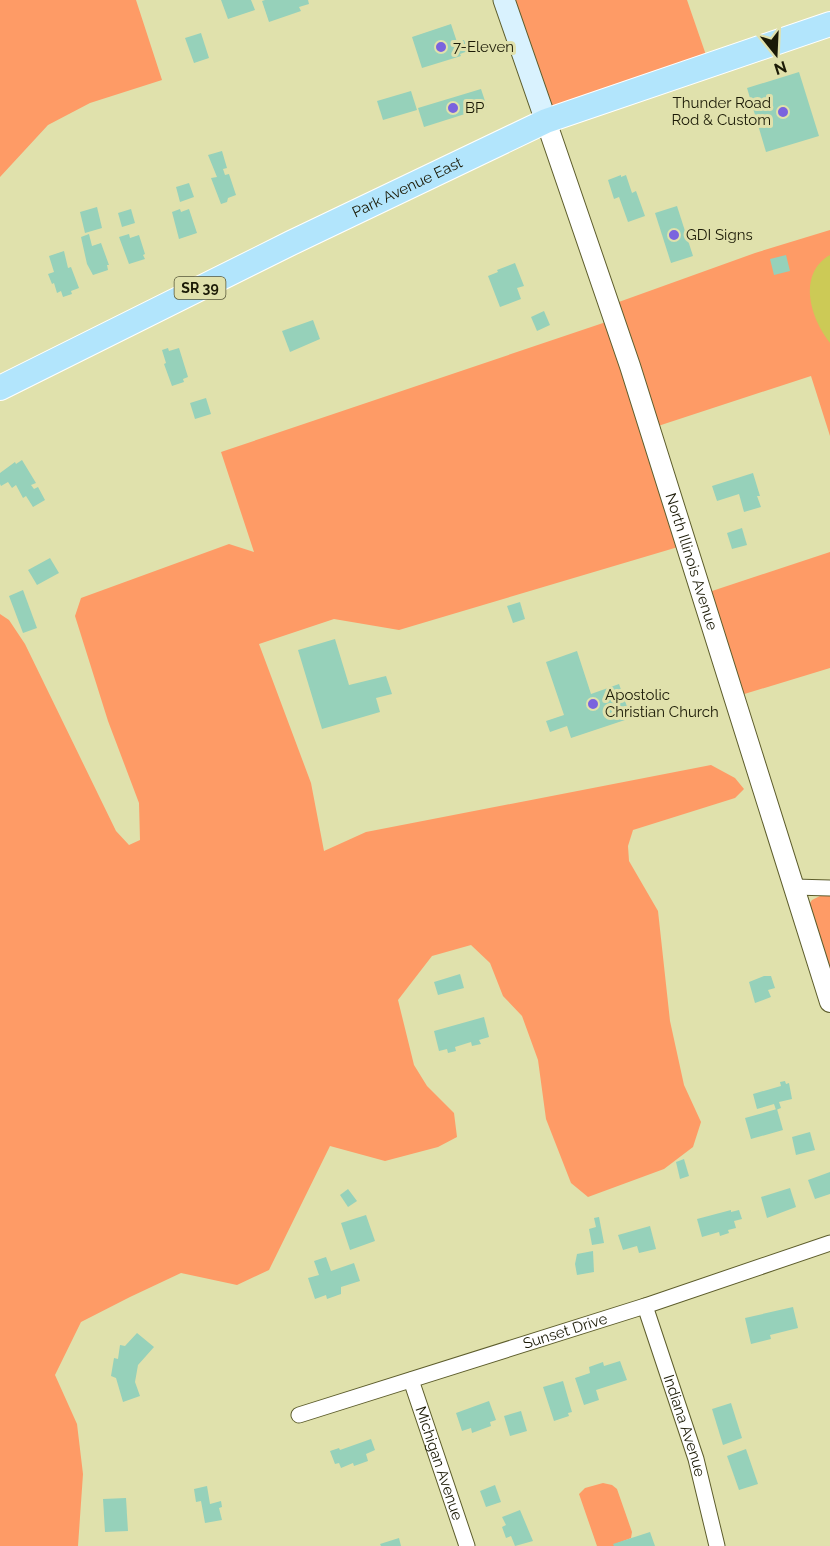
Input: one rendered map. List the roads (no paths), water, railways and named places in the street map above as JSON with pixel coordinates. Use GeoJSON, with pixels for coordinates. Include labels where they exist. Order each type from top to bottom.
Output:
{"type":"FeatureCollection","features":[{"type":"Feature","properties":{"kind":"main road"},"geometry":{"type":"LineString","coordinates":[[504,0],[546,121]]}},
{"type":"Feature","properties":{"kind":"main road","name":"Park Avenue East"},"geometry":{"type":"LineString","coordinates":[[0,388],[291,243],[546,121],[830,24]]}},
{"type":"Feature","properties":{"kind":"street","name":"North Illinois Avenue"},"geometry":{"type":"LineString","coordinates":[[546,121],[612,312],[830,1002]]}},
{"type":"Feature","properties":{"kind":"street"},"geometry":{"type":"LineString","coordinates":[[794,887],[830,888]]}},
{"type":"Feature","properties":{"kind":"street","name":"Sunset Drive"},"geometry":{"type":"LineString","coordinates":[[299,1415],[645,1306],[830,1243]]}},
{"type":"Feature","properties":{"kind":"street","name":"Indiana Avenue"},"geometry":{"type":"LineString","coordinates":[[645,1306],[696,1459],[717,1546]]}},
{"type":"Feature","properties":{"kind":"street","name":"Michigan Avenue"},"geometry":{"type":"LineString","coordinates":[[411,1380],[467,1546]]}},
{"type":"Feature","properties":{"kind":"place","name":"7-Eleven"},"geometry":{"type":"Point","coordinates":[441,47]}},
{"type":"Feature","properties":{"kind":"place","name":"BP"},"geometry":{"type":"Point","coordinates":[453,108]}},
{"type":"Feature","properties":{"kind":"place","name":"Thunder Road Rod & Custom"},"geometry":{"type":"Point","coordinates":[783,112]}},
{"type":"Feature","properties":{"kind":"place","name":"GDI Signs"},"geometry":{"type":"Point","coordinates":[674,235]}},
{"type":"Feature","properties":{"kind":"place","name":"Apostolic Christian Church"},"geometry":{"type":"Point","coordinates":[593,704]}}]}
